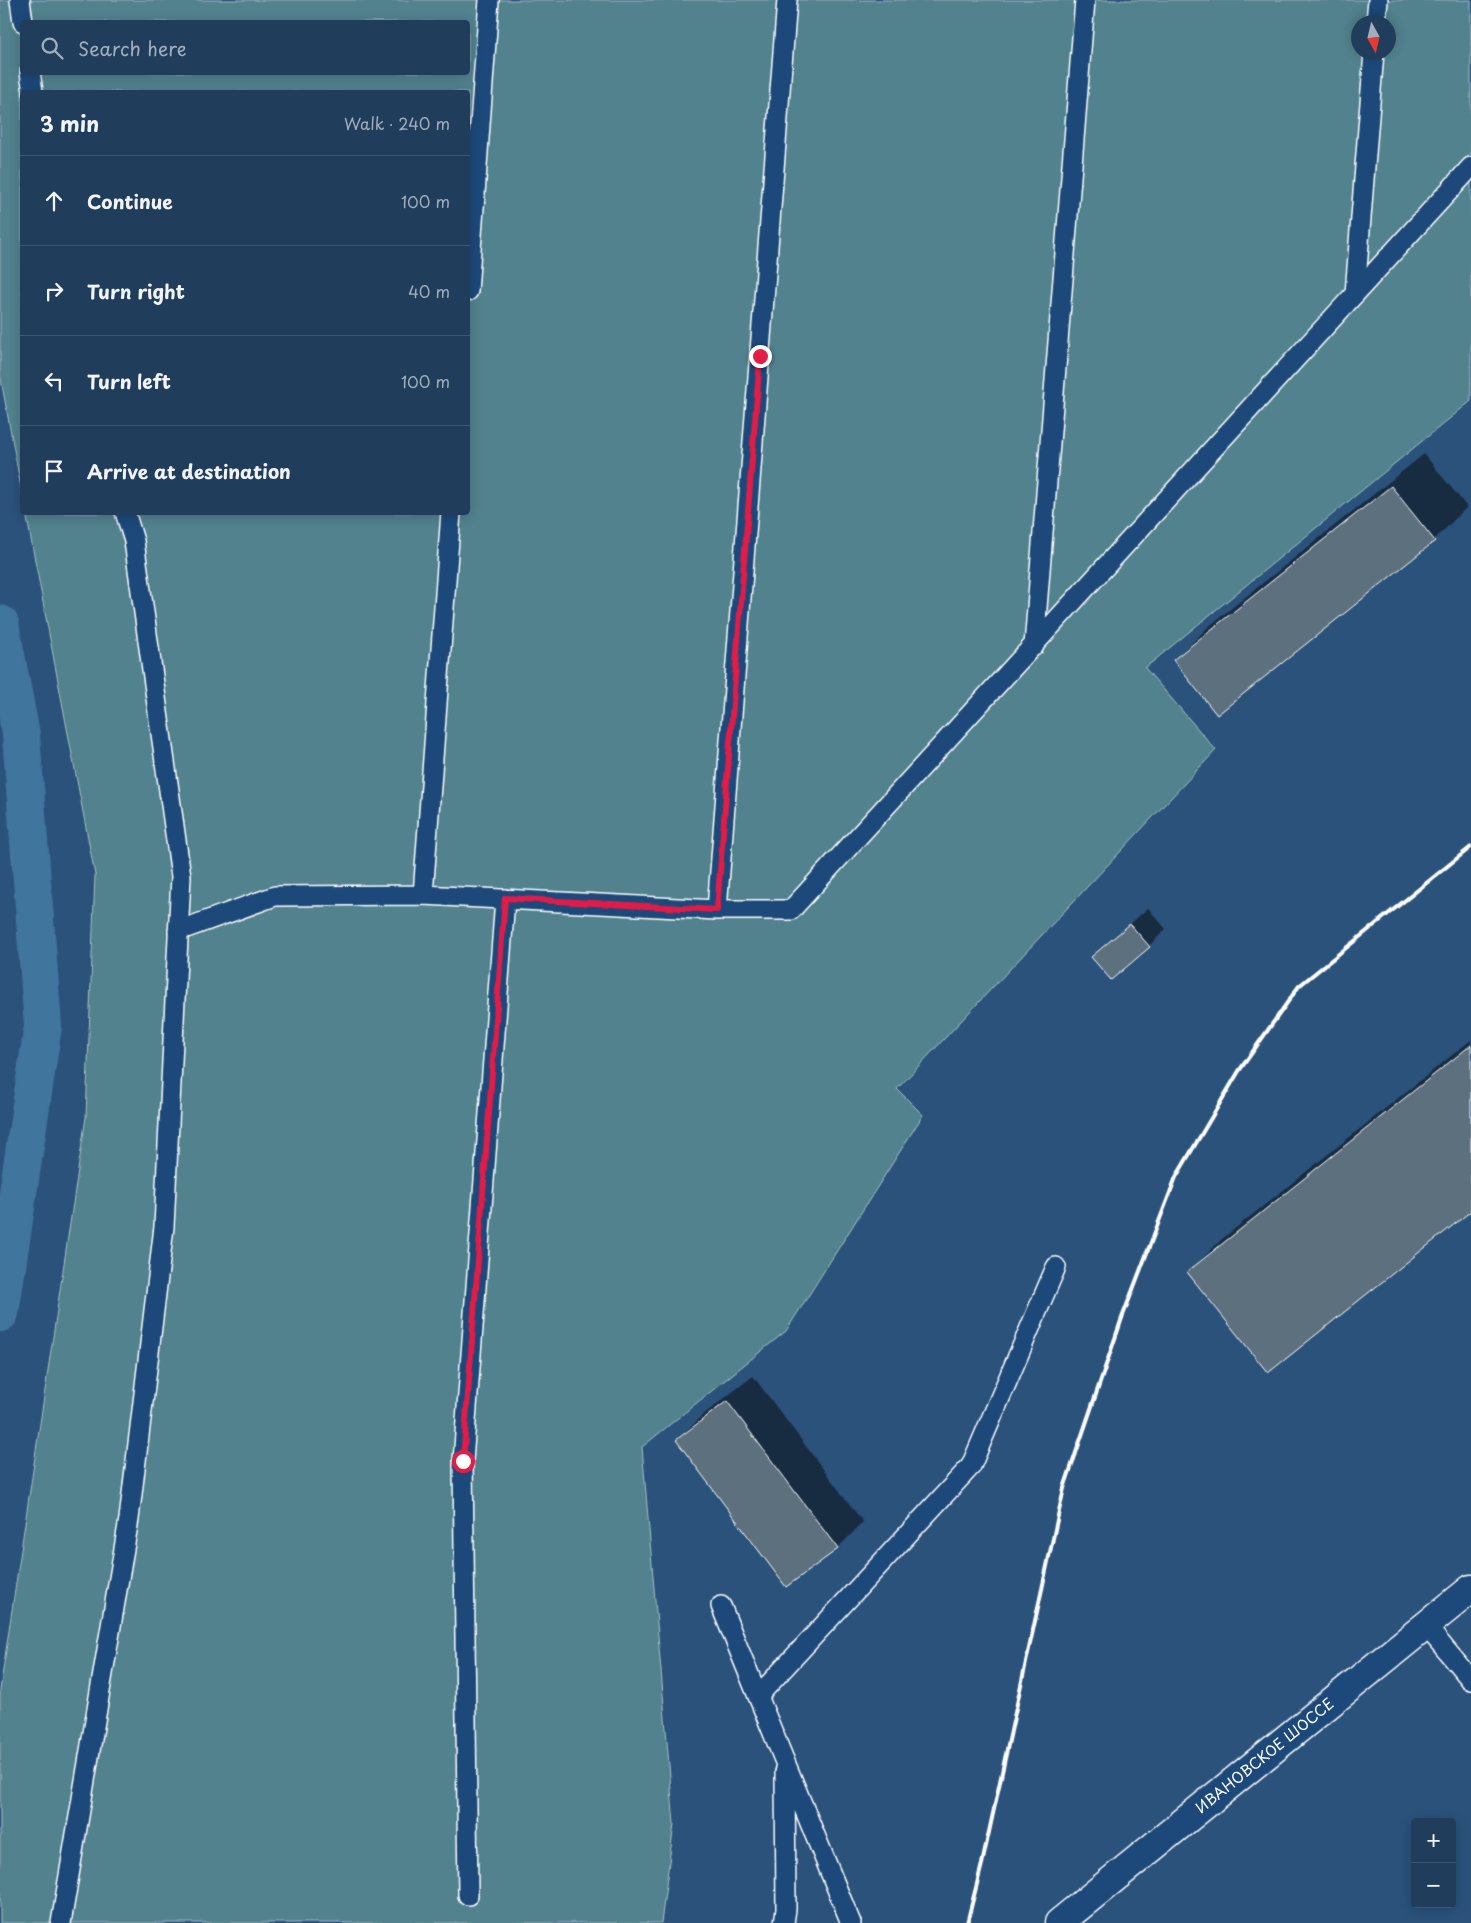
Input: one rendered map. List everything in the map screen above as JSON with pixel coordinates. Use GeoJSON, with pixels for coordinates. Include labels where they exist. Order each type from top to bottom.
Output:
{"type":"FeatureCollection","features":[{"type":"Feature","properties":{"kind":"street","name":"ИВАНОВСКОЕ ШОССЕ"},"geometry":{"type":"LineString","coordinates":[[1060,1923],[1471,1589]]}},
{"type":"Feature","properties":{"kind":"lane"},"geometry":{"type":"LineString","coordinates":[[20,0],[23,20]]}},
{"type":"Feature","properties":{"kind":"lane"},"geometry":{"type":"LineString","coordinates":[[470,263],[489,0]]}},
{"type":"Feature","properties":{"kind":"lane"},"geometry":{"type":"LineString","coordinates":[[717,910],[787,0]]}},
{"type":"Feature","properties":{"kind":"lane"},"geometry":{"type":"LineString","coordinates":[[1034,646],[1085,0]]}},
{"type":"Feature","properties":{"kind":"lane"},"geometry":{"type":"LineString","coordinates":[[1377,15],[1378,0]]}},
{"type":"Feature","properties":{"kind":"lane"},"geometry":{"type":"LineString","coordinates":[[1355,294],[1373,60]]}},
{"type":"Feature","properties":{"kind":"lane"},"geometry":{"type":"LineString","coordinates":[[30,75],[33,90]]}},
{"type":"Feature","properties":{"kind":"lane"},"geometry":{"type":"LineString","coordinates":[[178,931],[274,896],[423,895],[717,910],[791,910],[1471,167]]}},
{"type":"Feature","properties":{"kind":"lane"},"geometry":{"type":"LineString","coordinates":[[61,1923],[129,1519],[163,1237],[181,876],[134,541],[126,515]]}},
{"type":"Feature","properties":{"kind":"lane"},"geometry":{"type":"LineString","coordinates":[[423,895],[451,515]]}},
{"type":"Feature","properties":{"kind":"lane"},"geometry":{"type":"LineString","coordinates":[[468,1895],[463,1461],[505,898]]}},
{"type":"Feature","properties":{"kind":"lane"},"geometry":{"type":"LineString","coordinates":[[758,1696],[971,1466],[1056,1268]]}},
{"type":"Feature","properties":{"kind":"lane"},"geometry":{"type":"LineString","coordinates":[[721,1606],[851,1923]]}},
{"type":"Feature","properties":{"kind":"lane"},"geometry":{"type":"LineString","coordinates":[[1426,1626],[1471,1680]]}},
{"type":"Feature","properties":{"kind":"lane"},"geometry":{"type":"LineString","coordinates":[[784,1762],[786,1910],[784,1923]]}},
{"type":"Feature","properties":{"kind":"green space"},"geometry":{"type":"Polygon","coordinates":[[[0,0],[1471,0],[1471,401],[1145,668],[1216,750],[897,1089],[923,1115],[786,1331],[642,1447],[674,1824],[661,1923],[0,1923],[0,1690],[86,1117],[95,875],[26,515],[470,515],[470,90],[20,90],[20,482],[0,374],[0,0]]]}},
{"type":"Feature","properties":{"kind":"building"},"geometry":{"type":"Polygon","coordinates":[[[1391,486],[1435,541],[1217,715],[1173,660],[1391,486]]]}},
{"type":"Feature","properties":{"kind":"building"},"geometry":{"type":"Polygon","coordinates":[[[1130,924],[1150,947],[1111,980],[1091,957],[1130,924]]]}},
{"type":"Feature","properties":{"kind":"building"},"geometry":{"type":"Polygon","coordinates":[[[1471,1045],[1471,1211],[1268,1373],[1187,1272],[1471,1045]]]}},
{"type":"Feature","properties":{"kind":"building"},"geometry":{"type":"Polygon","coordinates":[[[727,1401],[838,1549],[786,1587],[676,1440],[727,1401]]]}},
{"type":"Feature","properties":{"kind":"waterway"},"geometry":{"type":"LineString","coordinates":[[0,624],[21,735],[43,1026],[0,1313]]}},
{"type":"Feature","properties":{"kind":"railway"},"geometry":{"type":"LineString","coordinates":[[967,1923],[982,1864],[1064,1488],[1122,1318],[1176,1177],[1239,1071],[1299,986],[1471,847]]}},
{"type":"Feature","properties":{"kind":"route"},"geometry":{"type":"LineString","coordinates":[[463,1461],[505,898],[717,910],[760,356]]}}]}
